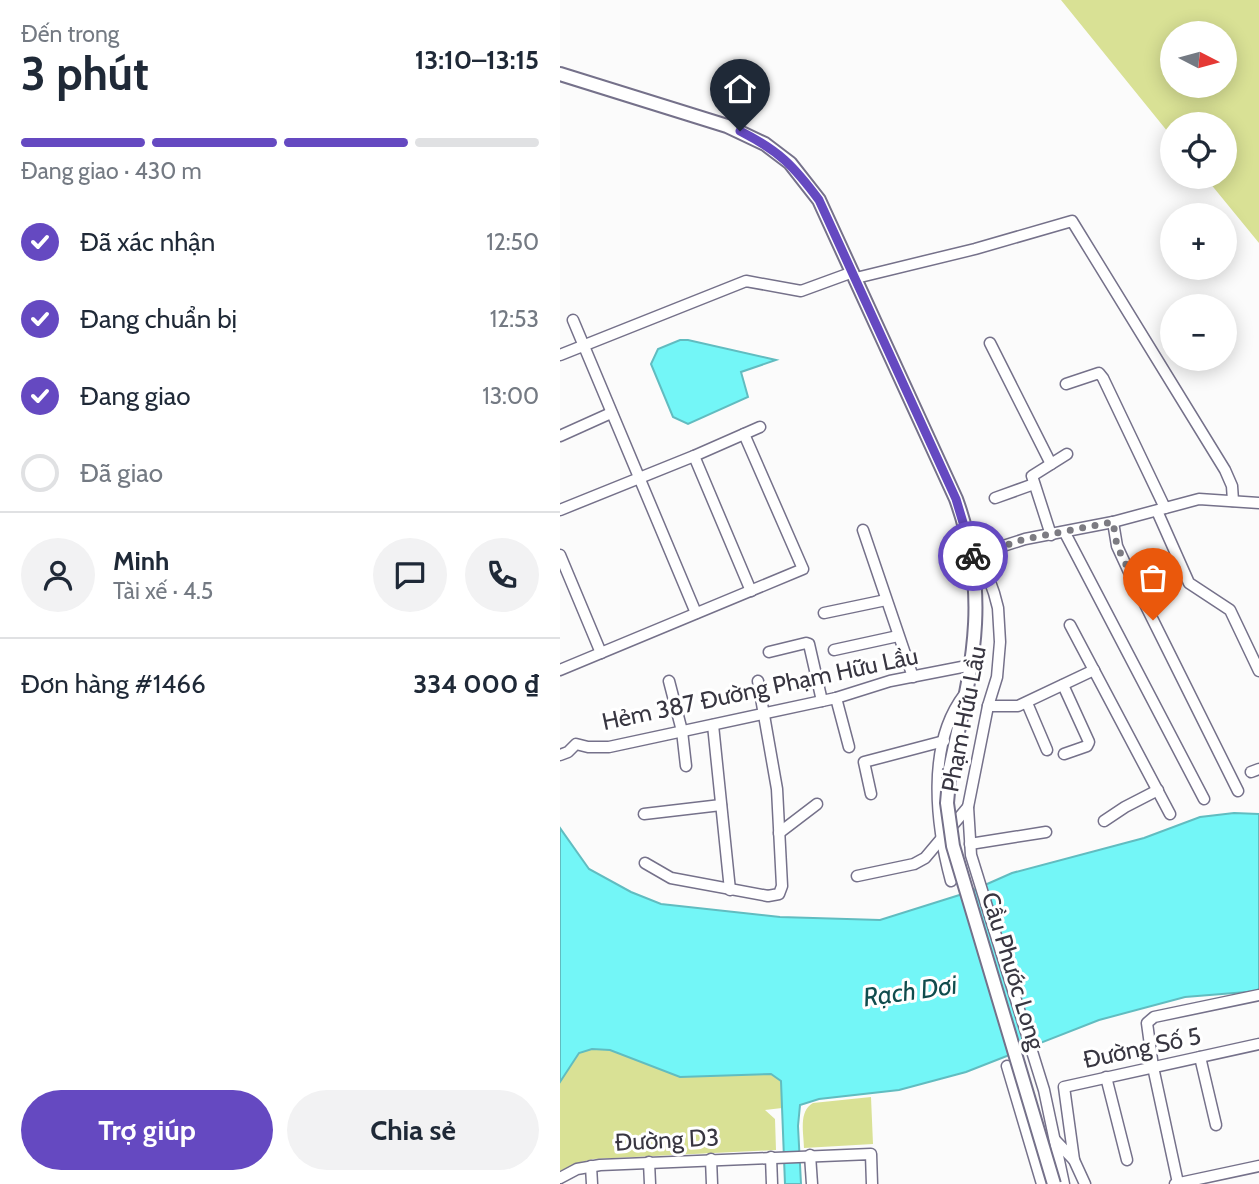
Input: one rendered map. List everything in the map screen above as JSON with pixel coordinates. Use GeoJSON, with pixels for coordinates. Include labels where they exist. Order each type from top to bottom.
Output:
{"type":"FeatureCollection","features":[{"type":"Feature","properties":{"kind":"main road","name":"Phạm Hữu Lầu"},"geometry":{"type":"LineString","coordinates":[[560,74],[727,126],[765,144],[790,163],[819,200],[956,499],[972,556],[977,610],[972,664],[950,769]]}},
{"type":"Feature","properties":{"kind":"main road","name":"Cầu Phước Long"},"geometry":{"type":"LineString","coordinates":[[950,769],[947,803],[953,846],[1054,1184]]}},
{"type":"Feature","properties":{"kind":"street"},"geometry":{"type":"LineString","coordinates":[[560,355],[746,281],[802,291],[854,275],[975,249],[1072,221],[1225,470],[1232,486],[1233,501]]}},
{"type":"Feature","properties":{"kind":"street"},"geometry":{"type":"LineString","coordinates":[[573,320],[696,613]]}},
{"type":"Feature","properties":{"kind":"street"},"geometry":{"type":"LineString","coordinates":[[990,343],[1051,464]]}},
{"type":"Feature","properties":{"kind":"street"},"geometry":{"type":"LineString","coordinates":[[1066,384],[1098,373],[1103,378],[1161,509],[1189,583],[1230,611],[1259,671]]}},
{"type":"Feature","properties":{"kind":"street"},"geometry":{"type":"LineString","coordinates":[[560,436],[611,413]]}},
{"type":"Feature","properties":{"kind":"street"},"geometry":{"type":"LineString","coordinates":[[560,510],[760,427]]}},
{"type":"Feature","properties":{"kind":"street"},"geometry":{"type":"LineString","coordinates":[[560,670],[803,569],[744,434]]}},
{"type":"Feature","properties":{"kind":"street"},"geometry":{"type":"LineString","coordinates":[[1051,535],[1032,476],[1067,454]]}},
{"type":"Feature","properties":{"kind":"street"},"geometry":{"type":"LineString","coordinates":[[694,456],[751,590]]}},
{"type":"Feature","properties":{"kind":"street"},"geometry":{"type":"LineString","coordinates":[[995,498],[1034,484]]}},
{"type":"Feature","properties":{"kind":"street"},"geometry":{"type":"LineString","coordinates":[[972,556],[1025,539],[1113,522],[1199,499],[1259,503]]}},
{"type":"Feature","properties":{"kind":"street"},"geometry":{"type":"LineString","coordinates":[[1113,522],[1117,546],[1129,572],[1238,791]]}},
{"type":"Feature","properties":{"kind":"street"},"geometry":{"type":"LineString","coordinates":[[863,530],[914,677]]}},
{"type":"Feature","properties":{"kind":"street"},"geometry":{"type":"LineString","coordinates":[[1065,533],[1204,799]]}},
{"type":"Feature","properties":{"kind":"street"},"geometry":{"type":"LineString","coordinates":[[560,555],[601,653]]}},
{"type":"Feature","properties":{"kind":"street","name":"Phạm Hữu Lầu"},"geometry":{"type":"LineString","coordinates":[[971,849],[968,807],[988,706],[997,677],[1000,642],[998,608],[985,568],[972,556]]}},
{"type":"Feature","properties":{"kind":"street"},"geometry":{"type":"LineString","coordinates":[[824,614],[886,600]]}},
{"type":"Feature","properties":{"kind":"street"},"geometry":{"type":"LineString","coordinates":[[1070,625],[1170,814]]}},
{"type":"Feature","properties":{"kind":"street"},"geometry":{"type":"LineString","coordinates":[[834,650],[898,636]]}},
{"type":"Feature","properties":{"kind":"street"},"geometry":{"type":"LineString","coordinates":[[769,652],[806,642],[809,644],[822,701]]}},
{"type":"Feature","properties":{"kind":"street","name":"Hẻm 387 Đường Phạm Hữu Lầu"},"geometry":{"type":"LineString","coordinates":[[560,755],[576,744],[610,747],[836,698],[972,664]]}},
{"type":"Feature","properties":{"kind":"street"},"geometry":{"type":"LineString","coordinates":[[988,706],[1006,708],[1027,702],[1094,670]]}},
{"type":"Feature","properties":{"kind":"street"},"geometry":{"type":"LineString","coordinates":[[669,681],[682,732],[686,766]]}},
{"type":"Feature","properties":{"kind":"street"},"geometry":{"type":"LineString","coordinates":[[645,863],[671,878],[768,897],[779,894],[782,886],[778,789],[758,681]]}},
{"type":"Feature","properties":{"kind":"street"},"geometry":{"type":"LineString","coordinates":[[1063,685],[1090,741],[1087,746],[1064,754]]}},
{"type":"Feature","properties":{"kind":"street","name":"Phạm Hữu Lầu"},"geometry":{"type":"LineString","coordinates":[[951,881],[941,839],[938,790],[944,741],[953,712],[967,693]]}},
{"type":"Feature","properties":{"kind":"street"},"geometry":{"type":"LineString","coordinates":[[836,698],[849,747]]}},
{"type":"Feature","properties":{"kind":"street"},"geometry":{"type":"LineString","coordinates":[[1027,702],[1047,750]]}},
{"type":"Feature","properties":{"kind":"street"},"geometry":{"type":"LineString","coordinates":[[713,725],[730,890]]}},
{"type":"Feature","properties":{"kind":"street"},"geometry":{"type":"LineString","coordinates":[[871,794],[864,762],[944,741]]}},
{"type":"Feature","properties":{"kind":"street"},"geometry":{"type":"LineString","coordinates":[[1104,821],[1157,790]]}},
{"type":"Feature","properties":{"kind":"street"},"geometry":{"type":"LineString","coordinates":[[779,833],[817,804]]}},
{"type":"Feature","properties":{"kind":"street"},"geometry":{"type":"LineString","coordinates":[[644,814],[721,805]]}},
{"type":"Feature","properties":{"kind":"street"},"geometry":{"type":"LineString","coordinates":[[857,876],[914,864],[926,858],[968,807]]}},
{"type":"Feature","properties":{"kind":"street"},"geometry":{"type":"LineString","coordinates":[[971,849],[1046,832]]}},
{"type":"Feature","properties":{"kind":"street","name":"Cầu Phước Long"},"geometry":{"type":"LineString","coordinates":[[971,849],[1044,1092]]}},
{"type":"Feature","properties":{"kind":"street"},"geometry":{"type":"LineString","coordinates":[[1259,995],[1151,1018],[1147,1023],[1153,1067],[1177,1184],[1208,1181],[1259,1166]]}},
{"type":"Feature","properties":{"kind":"street","name":"Đường Số 5"},"geometry":{"type":"LineString","coordinates":[[1074,1160],[1064,1087],[1258,1047]]}},
{"type":"Feature","properties":{"kind":"street"},"geometry":{"type":"LineString","coordinates":[[1200,1057],[1216,1125]]}},
{"type":"Feature","properties":{"kind":"street"},"geometry":{"type":"LineString","coordinates":[[1007,1066],[1042,1184]]}},
{"type":"Feature","properties":{"kind":"street"},"geometry":{"type":"LineString","coordinates":[[1106,1077],[1127,1160]]}},
{"type":"Feature","properties":{"kind":"street"},"geometry":{"type":"LineString","coordinates":[[1018,1103],[1044,1092],[1064,1184]]}},
{"type":"Feature","properties":{"kind":"street"},"geometry":{"type":"LineString","coordinates":[[1055,1140],[1074,1160],[1085,1184]]}},
{"type":"Feature","properties":{"kind":"street"},"geometry":{"type":"LineString","coordinates":[[812,1184],[806,1155],[870,1154],[872,1184]]}},
{"type":"Feature","properties":{"kind":"street","name":"Đường D3"},"geometry":{"type":"LineString","coordinates":[[560,1178],[577,1169],[591,1166],[806,1155]]}},
{"type":"Feature","properties":{"kind":"street"},"geometry":{"type":"LineString","coordinates":[[772,1184],[775,1156]]}},
{"type":"Feature","properties":{"kind":"street"},"geometry":{"type":"LineString","coordinates":[[711,1159],[712,1184]]}},
{"type":"Feature","properties":{"kind":"street"},"geometry":{"type":"LineString","coordinates":[[649,1162],[650,1184]]}},
{"type":"Feature","properties":{"kind":"street"},"geometry":{"type":"LineString","coordinates":[[591,1166],[592,1184]]}},
{"type":"Feature","properties":{"kind":"green space"},"geometry":{"type":"Polygon","coordinates":[[[1061,0],[1259,0],[1259,243],[1237,216],[1237,203],[1226,203],[1215,189],[1237,189],[1237,112],[1160,112],[1160,122],[1061,0]]]}},
{"type":"Feature","properties":{"kind":"green space"},"geometry":{"type":"Polygon","coordinates":[[[592,1049],[610,1050],[680,1077],[771,1074],[781,1081],[782,1108],[765,1110],[775,1119],[776,1150],[593,1159],[560,1171],[560,1082],[579,1052],[592,1049]]]}},
{"type":"Feature","properties":{"kind":"green space"},"geometry":{"type":"Polygon","coordinates":[[[871,1097],[873,1144],[804,1148],[805,1111],[813,1103],[871,1097]]]}},
{"type":"Feature","properties":{"kind":"water"},"geometry":{"type":"Polygon","coordinates":[[[680,340],[776,360],[741,372],[748,397],[688,424],[673,417],[651,364],[658,349],[680,340]]]}},
{"type":"Feature","properties":{"kind":"water","name":"Rạch Dơi"},"geometry":{"type":"Polygon","coordinates":[[[1234,813],[1259,814],[1259,991],[1185,997],[1099,1020],[966,1072],[899,1090],[819,1099],[800,1105],[798,1126],[801,1184],[785,1184],[781,1081],[771,1074],[680,1077],[610,1050],[592,1049],[579,1053],[560,1082],[560,828],[589,869],[631,892],[661,904],[780,917],[880,920],[969,892],[1012,873],[1144,838],[1200,817],[1234,813]]]}},
{"type":"Feature","properties":{"kind":"way so far"},"geometry":{"type":"LineString","coordinates":[[973,556],[1025,539],[1113,522],[1117,546],[1153,620]]}},
{"type":"Feature","properties":{"kind":"route"},"geometry":{"type":"LineString","coordinates":[[740,131],[765,144],[790,163],[819,200],[956,499],[973,556]]}}]}
